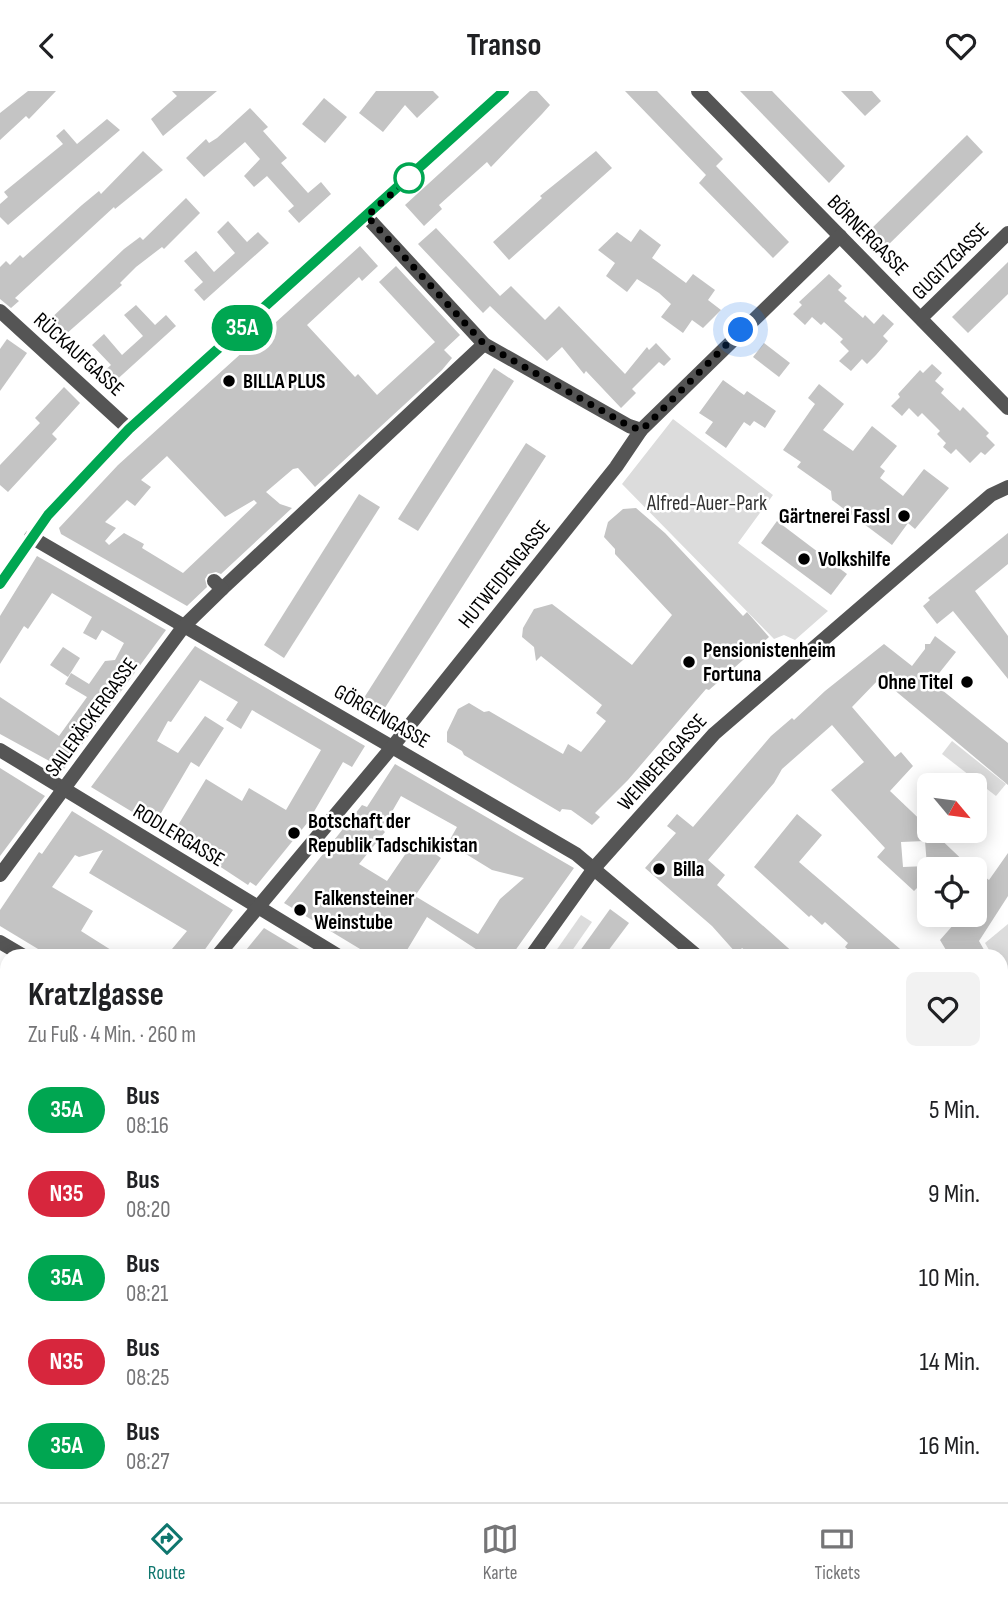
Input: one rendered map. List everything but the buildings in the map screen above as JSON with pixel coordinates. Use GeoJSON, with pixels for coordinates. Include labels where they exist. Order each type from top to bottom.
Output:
{"type":"FeatureCollection","features":[{"type":"Feature","properties":{"kind":"main road"},"geometry":{"type":"LineString","coordinates":[[0,584],[31,537],[129,429],[504,91]]}},
{"type":"Feature","properties":{"kind":"street","name":"BÖRNERGASSE"},"geometry":{"type":"LineString","coordinates":[[698,91],[1008,408]]}},
{"type":"Feature","properties":{"kind":"street"},"geometry":{"type":"LineString","coordinates":[[367,216],[484,344],[629,426],[641,430]]}},
{"type":"Feature","properties":{"kind":"street","name":"GUGITZGASSE"},"geometry":{"type":"LineString","coordinates":[[921,318],[1008,233]]}},
{"type":"Feature","properties":{"kind":"street","name":"HUTWEIDENGASSE"},"geometry":{"type":"LineString","coordinates":[[223,949],[393,747],[617,467],[641,430],[841,236]]}},
{"type":"Feature","properties":{"kind":"street","name":"RÜCKAUFGASSE"},"geometry":{"type":"LineString","coordinates":[[0,311],[129,429]]}},
{"type":"Feature","properties":{"kind":"street","name":"SAILERÄCKERGASSE"},"geometry":{"type":"LineString","coordinates":[[0,875],[184,626],[218,585],[484,344]]}},
{"type":"Feature","properties":{"kind":"street","name":"WEINBERGGASSE"},"geometry":{"type":"LineString","coordinates":[[536,949],[595,867],[714,734],[991,495],[1008,487]]}},
{"type":"Feature","properties":{"kind":"street","name":"GÖRGENGASSE"},"geometry":{"type":"LineString","coordinates":[[31,537],[595,867],[689,949]]}},
{"type":"Feature","properties":{"kind":"street","name":"RODLERGASSE"},"geometry":{"type":"LineString","coordinates":[[0,750],[327,949]]}},
{"type":"Feature","properties":{"kind":"green space","name":"Alfred-Auer-Park"},"geometry":{"type":"Polygon","coordinates":[[[673,419],[773,495],[738,543],[828,611],[795,640],[784,635],[774,639],[622,484],[673,419]]]}},
{"type":"Feature","properties":{"kind":"green space"},"geometry":{"type":"Polygon","coordinates":[[[952,741],[1006,784],[996,796],[987,789],[987,773],[966,773],[942,754],[952,741]]]}},
{"type":"Feature","properties":{"kind":"green space"},"geometry":{"type":"Polygon","coordinates":[[[581,915],[592,922],[573,949],[557,949],[581,915]]]}},
{"type":"Feature","properties":{"kind":"green space"},"geometry":{"type":"Polygon","coordinates":[[[1008,924],[1008,949],[988,949],[985,943],[1008,924]]]}},
{"type":"Feature","properties":{"kind":"bus line","name":"35A"},"geometry":{"type":"LineString","coordinates":[[0,584],[48,515],[129,429],[504,91]]}},
{"type":"Feature","properties":{"kind":"place","name":"BILLA PLUS"},"geometry":{"type":"Point","coordinates":[229,381]}},
{"type":"Feature","properties":{"kind":"place","name":"Gärtnerei Fassl"},"geometry":{"type":"Point","coordinates":[904,516]}},
{"type":"Feature","properties":{"kind":"place","name":"Volkshilfe"},"geometry":{"type":"Point","coordinates":[804,559]}},
{"type":"Feature","properties":{"kind":"place","name":"Pensionistenheim Fortuna"},"geometry":{"type":"Point","coordinates":[689,662]}},
{"type":"Feature","properties":{"kind":"place","name":"Ohne Titel"},"geometry":{"type":"Point","coordinates":[967,682]}},
{"type":"Feature","properties":{"kind":"place","name":"Botschaft der Republik Tadschikistan"},"geometry":{"type":"Point","coordinates":[294,833]}},
{"type":"Feature","properties":{"kind":"place","name":"Billa"},"geometry":{"type":"Point","coordinates":[659,869]}},
{"type":"Feature","properties":{"kind":"place","name":"Falkensteiner Weinstube"},"geometry":{"type":"Point","coordinates":[300,910]}},
{"type":"Feature","properties":{"kind":"route"},"geometry":{"type":"LineString","coordinates":[[409,178],[367,216],[484,344],[629,426],[641,430],[648,424],[741,330]]}}]}
